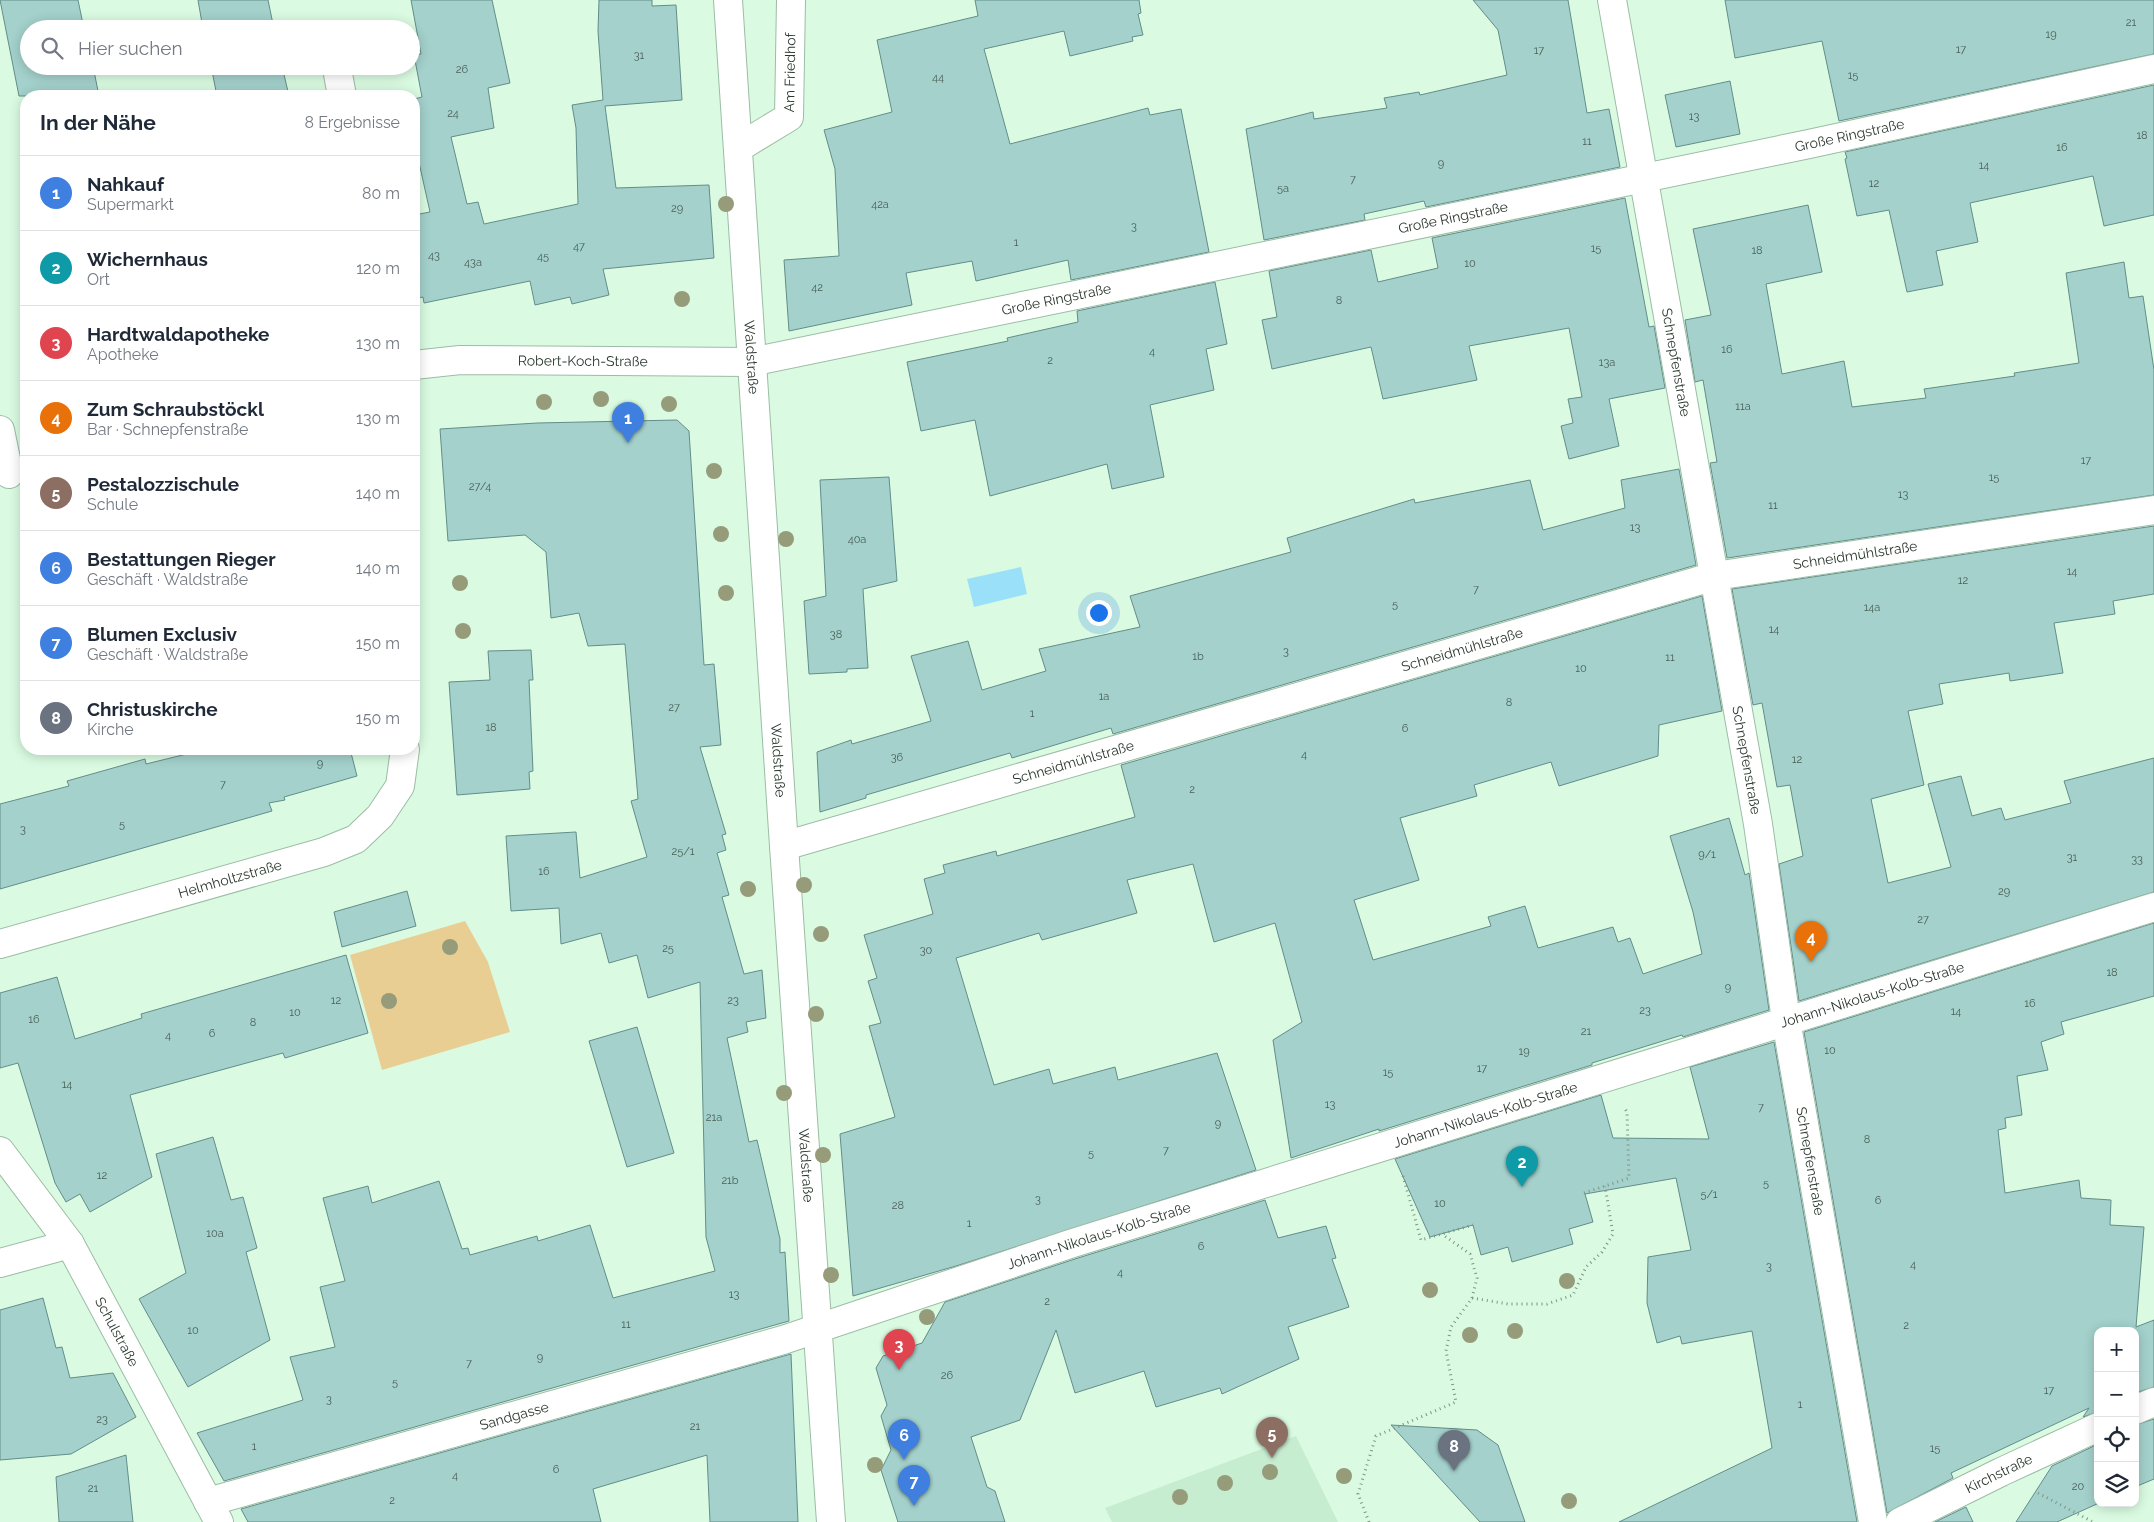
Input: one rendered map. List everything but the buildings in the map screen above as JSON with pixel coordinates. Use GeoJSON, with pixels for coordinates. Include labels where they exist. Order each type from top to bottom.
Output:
{"type":"FeatureCollection","features":[{"type":"Feature","properties":{"kind":"street","name":"Waldstraße"},"geometry":{"type":"LineString","coordinates":[[728,0],[831,1522]]}},
{"type":"Feature","properties":{"kind":"street","name":"Am Friedhof"},"geometry":{"type":"LineString","coordinates":[[738,148],[789,117],[790,0]]}},
{"type":"Feature","properties":{"kind":"street","name":"Schnepfenstraße"},"geometry":{"type":"LineString","coordinates":[[1612,0],[1758,824],[1786,1020],[1873,1522]]}},
{"type":"Feature","properties":{"kind":"street","name":"Große Ringstraße"},"geometry":{"type":"LineString","coordinates":[[751,362],[2154,69]]}},
{"type":"Feature","properties":{"kind":"street"},"geometry":{"type":"LineString","coordinates":[[338,75],[341,90]]}},
{"type":"Feature","properties":{"kind":"street","name":"Robert-Koch-Straße"},"geometry":{"type":"LineString","coordinates":[[420,364],[460,360],[751,362]]}},
{"type":"Feature","properties":{"kind":"street"},"geometry":{"type":"LineString","coordinates":[[0,430],[12,473]]}},
{"type":"Feature","properties":{"kind":"street","name":"Schneidmühlstraße"},"geometry":{"type":"LineString","coordinates":[[784,846],[1715,576],[2154,510]]}},
{"type":"Feature","properties":{"kind":"street","name":"Helmholtzstraße"},"geometry":{"type":"LineString","coordinates":[[0,944],[324,852],[356,839],[380,816],[400,786],[404,755]]}},
{"type":"Feature","properties":{"kind":"street","name":"Johann-Nikolaus-Kolb-Straße"},"geometry":{"type":"LineString","coordinates":[[819,1329],[1073,1243],[2154,907]]}},
{"type":"Feature","properties":{"kind":"street","name":"Schulstraße"},"geometry":{"type":"LineString","coordinates":[[0,1151],[70,1244],[214,1512]]}},
{"type":"Feature","properties":{"kind":"street"},"geometry":{"type":"LineString","coordinates":[[0,1263],[70,1244]]}},
{"type":"Feature","properties":{"kind":"street","name":"Sandgasse"},"geometry":{"type":"LineString","coordinates":[[214,1512],[819,1329]]}},
{"type":"Feature","properties":{"kind":"street"},"geometry":{"type":"LineString","coordinates":[[2139,1408],[2154,1402]]}},
{"type":"Feature","properties":{"kind":"street","name":"Kirchstraße"},"geometry":{"type":"LineString","coordinates":[[1900,1522],[2000,1472],[2094,1429]]}},
{"type":"Feature","properties":{"kind":"path"},"geometry":{"type":"LineString","coordinates":[[1584,1193],[1629,1178],[1626,1112],[1612,1074]]}},
{"type":"Feature","properties":{"kind":"path"},"geometry":{"type":"LineString","coordinates":[[1392,1143],[1422,1240],[1473,1226]]}},
{"type":"Feature","properties":{"kind":"path"},"geometry":{"type":"LineString","coordinates":[[1472,1298],[1508,1304],[1546,1304],[1573,1295],[1586,1267],[1602,1252],[1614,1234],[1604,1186]]}},
{"type":"Feature","properties":{"kind":"path"},"geometry":{"type":"LineString","coordinates":[[1369,1522],[1358,1494],[1376,1436],[1456,1402],[1446,1351],[1450,1327],[1472,1298],[1477,1278],[1470,1254],[1442,1234]]}},
{"type":"Feature","properties":{"kind":"path"},"geometry":{"type":"LineString","coordinates":[[2000,1472],[2075,1515],[2093,1522]]}},
{"type":"Feature","properties":{"kind":"shaded area"},"geometry":{"type":"Polygon","coordinates":[[[465,921],[488,962],[510,1032],[382,1070],[350,955],[465,921]]]}},
{"type":"Feature","properties":{"kind":"shaded area"},"geometry":{"type":"Polygon","coordinates":[[[1296,1436],[1338,1522],[1112,1522],[1105,1508],[1296,1436]]]}},
{"type":"Feature","properties":{"kind":"water"},"geometry":{"type":"Polygon","coordinates":[[[1021,567],[1027,594],[974,607],[967,579],[1021,567]]]}},
{"type":"Feature","properties":{"kind":"place","name":"Nahkauf"},"geometry":{"type":"Point","coordinates":[628,443]}},
{"type":"Feature","properties":{"kind":"place","name":"Zum Schraubstöckl"},"geometry":{"type":"Point","coordinates":[1811,962]}},
{"type":"Feature","properties":{"kind":"place","name":"Wichernhaus"},"geometry":{"type":"Point","coordinates":[1522,1187]}},
{"type":"Feature","properties":{"kind":"place","name":"Hardtwaldapotheke"},"geometry":{"type":"Point","coordinates":[899,1370]}},
{"type":"Feature","properties":{"kind":"place","name":"Pestalozzischule"},"geometry":{"type":"Point","coordinates":[1272,1458]}},
{"type":"Feature","properties":{"kind":"place","name":"Bestattungen Rieger"},"geometry":{"type":"Point","coordinates":[904,1460]}},
{"type":"Feature","properties":{"kind":"place","name":"Christuskirche"},"geometry":{"type":"Point","coordinates":[1454,1471]}},
{"type":"Feature","properties":{"kind":"place","name":"Blumen Exclusiv"},"geometry":{"type":"Point","coordinates":[914,1506]}}]}
